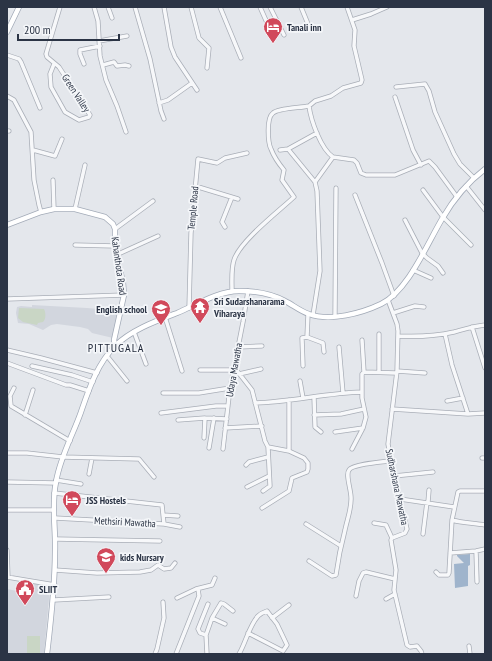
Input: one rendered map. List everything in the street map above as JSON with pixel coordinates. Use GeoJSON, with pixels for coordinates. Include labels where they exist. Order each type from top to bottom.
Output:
{"type":"FeatureCollection","features":[{"type":"Feature","properties":{"kind":"main road"},"geometry":{"type":"LineString","coordinates":[[7,32],[19,7]]}},
{"type":"Feature","properties":{"kind":"main road"},"geometry":{"type":"LineString","coordinates":[[47,654],[54,600],[56,539],[54,493],[56,481],[63,457],[89,391],[97,373],[115,346],[134,332],[165,317],[213,297],[232,291],[248,291],[270,295],[311,314],[335,316],[354,314],[388,300],[394,296],[403,285],[443,217],[457,197],[474,178],[485,169]]}},
{"type":"Feature","properties":{"kind":"main road","name":"Kahanthota Road"},"geometry":{"type":"LineString","coordinates":[[7,225],[41,212],[54,209],[75,209],[106,217],[115,229],[114,246],[123,282],[124,295],[114,340],[115,346]]}},
{"type":"Feature","properties":{"kind":"street","name":"Green Valley"},"geometry":{"type":"LineString","coordinates":[[54,64],[50,74],[51,87],[65,112],[78,120],[89,117],[90,115],[59,67],[54,64],[46,54],[60,7]]}},
{"type":"Feature","properties":{"kind":"street"},"geometry":{"type":"LineString","coordinates":[[94,7],[98,21],[100,56],[106,80],[126,132]]}},
{"type":"Feature","properties":{"kind":"street"},"geometry":{"type":"LineString","coordinates":[[108,7],[112,18]]}},
{"type":"Feature","properties":{"kind":"street"},"geometry":{"type":"LineString","coordinates":[[135,7],[150,59],[159,103],[164,119]]}},
{"type":"Feature","properties":{"kind":"street"},"geometry":{"type":"LineString","coordinates":[[164,7],[171,47],[175,57],[197,90]]}},
{"type":"Feature","properties":{"kind":"street"},"geometry":{"type":"LineString","coordinates":[[191,7],[199,38],[209,48],[207,68]]}},
{"type":"Feature","properties":{"kind":"street"},"geometry":{"type":"LineString","coordinates":[[220,7],[241,58]]}},
{"type":"Feature","properties":{"kind":"street"},"geometry":{"type":"LineString","coordinates":[[260,7],[268,25]]}},
{"type":"Feature","properties":{"kind":"street"},"geometry":{"type":"LineString","coordinates":[[270,7],[284,35]]}},
{"type":"Feature","properties":{"kind":"street"},"geometry":{"type":"LineString","coordinates":[[301,7],[308,24]]}},
{"type":"Feature","properties":{"kind":"street"},"geometry":{"type":"LineString","coordinates":[[232,291],[233,261],[236,255],[247,240],[294,197],[282,180],[284,170],[270,148],[268,130],[270,118],[273,113],[282,110],[309,106],[315,101],[331,96],[343,88],[361,83],[362,80],[354,46],[355,30],[348,7]]}},
{"type":"Feature","properties":{"kind":"street"},"geometry":{"type":"LineString","coordinates":[[352,20],[387,7]]}},
{"type":"Feature","properties":{"kind":"street"},"geometry":{"type":"LineString","coordinates":[[7,18],[14,20]]}},
{"type":"Feature","properties":{"kind":"street"},"geometry":{"type":"LineString","coordinates":[[99,41],[127,36]]}},
{"type":"Feature","properties":{"kind":"street"},"geometry":{"type":"LineString","coordinates":[[84,64],[80,50],[100,46]]}},
{"type":"Feature","properties":{"kind":"street"},"geometry":{"type":"LineString","coordinates":[[7,55],[19,59],[21,62],[40,108]]}},
{"type":"Feature","properties":{"kind":"street"},"geometry":{"type":"LineString","coordinates":[[103,65],[114,62],[117,66],[129,66]]}},
{"type":"Feature","properties":{"kind":"street"},"geometry":{"type":"LineString","coordinates":[[159,103],[168,100],[192,83]]}},
{"type":"Feature","properties":{"kind":"street"},"geometry":{"type":"LineString","coordinates":[[396,87],[425,84],[429,91],[435,112],[454,154],[460,164],[474,178]]}},
{"type":"Feature","properties":{"kind":"street"},"geometry":{"type":"LineString","coordinates":[[7,96],[14,100],[31,132],[34,180],[41,212]]}},
{"type":"Feature","properties":{"kind":"street"},"geometry":{"type":"LineString","coordinates":[[395,97],[413,150],[421,165]]}},
{"type":"Feature","properties":{"kind":"street"},"geometry":{"type":"LineString","coordinates":[[309,106],[317,133],[328,154],[333,157],[354,160],[357,163],[361,173],[366,175],[395,175],[429,161],[457,197]]}},
{"type":"Feature","properties":{"kind":"street"},"geometry":{"type":"LineString","coordinates":[[280,150],[288,149],[317,133]]}},
{"type":"Feature","properties":{"kind":"street"},"geometry":{"type":"LineString","coordinates":[[33,150],[55,156],[62,139]]}},
{"type":"Feature","properties":{"kind":"street"},"geometry":{"type":"LineString","coordinates":[[288,149],[316,182],[317,191],[320,271],[307,337]]}},
{"type":"Feature","properties":{"kind":"street","name":"Temple Road"},"geometry":{"type":"LineString","coordinates":[[189,308],[191,233],[198,159],[217,163],[225,158],[247,153]]}},
{"type":"Feature","properties":{"kind":"street"},"geometry":{"type":"LineString","coordinates":[[316,182],[333,157]]}},
{"type":"Feature","properties":{"kind":"street"},"geometry":{"type":"LineString","coordinates":[[75,209],[85,165]]}},
{"type":"Feature","properties":{"kind":"street"},"geometry":{"type":"LineString","coordinates":[[52,180],[54,209]]}},
{"type":"Feature","properties":{"kind":"street"},"geometry":{"type":"LineString","coordinates":[[195,186],[238,199]]}},
{"type":"Feature","properties":{"kind":"street"},"geometry":{"type":"LineString","coordinates":[[466,186],[485,210]]}},
{"type":"Feature","properties":{"kind":"street"},"geometry":{"type":"LineString","coordinates":[[335,316],[336,188]]}},
{"type":"Feature","properties":{"kind":"street"},"geometry":{"type":"LineString","coordinates":[[423,190],[443,217],[472,245]]}},
{"type":"Feature","properties":{"kind":"street"},"geometry":{"type":"LineString","coordinates":[[355,195],[394,296]]}},
{"type":"Feature","properties":{"kind":"street"},"geometry":{"type":"LineString","coordinates":[[225,227],[222,222],[232,198]]}},
{"type":"Feature","properties":{"kind":"street"},"geometry":{"type":"LineString","coordinates":[[115,229],[153,201]]}},
{"type":"Feature","properties":{"kind":"street"},"geometry":{"type":"LineString","coordinates":[[405,220],[422,253],[438,266],[443,273]]}},
{"type":"Feature","properties":{"kind":"street"},"geometry":{"type":"LineString","coordinates":[[116,255],[158,236]]}},
{"type":"Feature","properties":{"kind":"street"},"geometry":{"type":"LineString","coordinates":[[75,245],[114,246]]}},
{"type":"Feature","properties":{"kind":"street"},"geometry":{"type":"LineString","coordinates":[[413,270],[431,278]]}},
{"type":"Feature","properties":{"kind":"street","name":"Udaya Mawatha"},"geometry":{"type":"LineString","coordinates":[[223,449],[233,369],[248,291]]}},
{"type":"Feature","properties":{"kind":"street"},"geometry":{"type":"LineString","coordinates":[[7,299],[124,295]]}},
{"type":"Feature","properties":{"kind":"street","name":"Sudharshana Mawatha"},"geometry":{"type":"LineString","coordinates":[[388,300],[397,324],[398,336],[397,372],[388,444],[390,461],[407,529],[405,533],[392,538],[391,540],[396,570],[395,594],[407,645],[410,647],[417,646],[421,650],[422,654]]}},
{"type":"Feature","properties":{"kind":"street"},"geometry":{"type":"LineString","coordinates":[[393,313],[415,306],[424,307]]}},
{"type":"Feature","properties":{"kind":"street"},"geometry":{"type":"LineString","coordinates":[[165,317],[182,371]]}},
{"type":"Feature","properties":{"kind":"street"},"geometry":{"type":"LineString","coordinates":[[398,336],[416,337],[445,334],[472,326],[485,325]]}},
{"type":"Feature","properties":{"kind":"street"},"geometry":{"type":"LineString","coordinates":[[472,326],[485,368]]}},
{"type":"Feature","properties":{"kind":"street"},"geometry":{"type":"LineString","coordinates":[[134,332],[146,364]]}},
{"type":"Feature","properties":{"kind":"street"},"geometry":{"type":"LineString","coordinates":[[379,334],[379,372]]}},
{"type":"Feature","properties":{"kind":"street"},"geometry":{"type":"LineString","coordinates":[[445,334],[452,365],[468,414]]}},
{"type":"Feature","properties":{"kind":"street"},"geometry":{"type":"LineString","coordinates":[[303,366],[302,338],[307,337],[323,343],[324,352]]}},
{"type":"Feature","properties":{"kind":"street"},"geometry":{"type":"LineString","coordinates":[[352,449],[363,428],[366,417],[362,392],[362,374],[364,372],[362,340]]}},
{"type":"Feature","properties":{"kind":"street"},"geometry":{"type":"LineString","coordinates":[[238,347],[262,346]]}},
{"type":"Feature","properties":{"kind":"street"},"geometry":{"type":"LineString","coordinates":[[339,347],[343,392]]}},
{"type":"Feature","properties":{"kind":"street"},"geometry":{"type":"LineString","coordinates":[[7,350],[97,373]]}},
{"type":"Feature","properties":{"kind":"street"},"geometry":{"type":"LineString","coordinates":[[107,356],[127,381]]}},
{"type":"Feature","properties":{"kind":"street"},"geometry":{"type":"LineString","coordinates":[[7,363],[66,385],[89,391]]}},
{"type":"Feature","properties":{"kind":"street"},"geometry":{"type":"LineString","coordinates":[[32,366],[72,375],[93,382]]}},
{"type":"Feature","properties":{"kind":"street"},"geometry":{"type":"LineString","coordinates":[[200,370],[233,369],[246,380],[252,390],[265,441],[268,447],[270,486],[263,491]]}},
{"type":"Feature","properties":{"kind":"street"},"geometry":{"type":"LineString","coordinates":[[239,374],[261,369]]}},
{"type":"Feature","properties":{"kind":"street"},"geometry":{"type":"LineString","coordinates":[[364,372],[426,373]]}},
{"type":"Feature","properties":{"kind":"street"},"geometry":{"type":"LineString","coordinates":[[300,381],[303,398]]}},
{"type":"Feature","properties":{"kind":"street"},"geometry":{"type":"LineString","coordinates":[[14,388],[10,396],[11,406],[70,441]]}},
{"type":"Feature","properties":{"kind":"street"},"geometry":{"type":"LineString","coordinates":[[163,393],[199,392],[230,388]]}},
{"type":"Feature","properties":{"kind":"street"},"geometry":{"type":"LineString","coordinates":[[25,415],[33,390]]}},
{"type":"Feature","properties":{"kind":"street"},"geometry":{"type":"LineString","coordinates":[[255,402],[289,400],[343,392],[362,392]]}},
{"type":"Feature","properties":{"kind":"street"},"geometry":{"type":"LineString","coordinates":[[314,397],[315,427],[321,432]]}},
{"type":"Feature","properties":{"kind":"street"},"geometry":{"type":"LineString","coordinates":[[447,401],[463,398]]}},
{"type":"Feature","properties":{"kind":"street"},"geometry":{"type":"LineString","coordinates":[[289,400],[289,451]]}},
{"type":"Feature","properties":{"kind":"street"},"geometry":{"type":"LineString","coordinates":[[161,413],[216,406],[228,406]]}},
{"type":"Feature","properties":{"kind":"street"},"geometry":{"type":"LineString","coordinates":[[314,415],[341,414],[364,409]]}},
{"type":"Feature","properties":{"kind":"street"},"geometry":{"type":"LineString","coordinates":[[392,409],[468,414],[485,413]]}},
{"type":"Feature","properties":{"kind":"street"},"geometry":{"type":"LineString","coordinates":[[178,420],[205,418],[227,419]]}},
{"type":"Feature","properties":{"kind":"street"},"geometry":{"type":"LineString","coordinates":[[204,438],[205,418]]}},
{"type":"Feature","properties":{"kind":"street"},"geometry":{"type":"LineString","coordinates":[[209,448],[214,418]]}},
{"type":"Feature","properties":{"kind":"street"},"geometry":{"type":"LineString","coordinates":[[225,428],[262,426]]}},
{"type":"Feature","properties":{"kind":"street"},"geometry":{"type":"LineString","coordinates":[[335,432],[363,428]]}},
{"type":"Feature","properties":{"kind":"street"},"geometry":{"type":"LineString","coordinates":[[262,508],[289,491],[292,478],[307,472],[308,469],[308,463],[304,458],[289,451],[268,447]]}},
{"type":"Feature","properties":{"kind":"street"},"geometry":{"type":"LineString","coordinates":[[7,452],[63,457],[139,459],[154,477]]}},
{"type":"Feature","properties":{"kind":"street"},"geometry":{"type":"LineString","coordinates":[[246,464],[268,457]]}},
{"type":"Feature","properties":{"kind":"street"},"geometry":{"type":"LineString","coordinates":[[90,474],[92,458]]}},
{"type":"Feature","properties":{"kind":"street"},"geometry":{"type":"LineString","coordinates":[[309,561],[334,576],[336,575],[351,502],[348,471],[349,469],[357,466],[390,461]]}},
{"type":"Feature","properties":{"kind":"street"},"geometry":{"type":"LineString","coordinates":[[394,476],[434,472]]}},
{"type":"Feature","properties":{"kind":"street"},"geometry":{"type":"LineString","coordinates":[[247,487],[269,476]]}},
{"type":"Feature","properties":{"kind":"street"},"geometry":{"type":"LineString","coordinates":[[7,482],[56,481],[82,484]]}},
{"type":"Feature","properties":{"kind":"street"},"geometry":{"type":"LineString","coordinates":[[423,534],[429,490]]}},
{"type":"Feature","properties":{"kind":"street"},"geometry":{"type":"LineString","coordinates":[[436,572],[439,575],[448,575],[449,573],[452,520],[458,492],[485,491]]}},
{"type":"Feature","properties":{"kind":"street","name":"Methsiri Mawatha"},"geometry":{"type":"LineString","coordinates":[[54,493],[162,505],[164,524],[54,518]]}},
{"type":"Feature","properties":{"kind":"street"},"geometry":{"type":"LineString","coordinates":[[400,499],[454,507]]}},
{"type":"Feature","properties":{"kind":"street"},"geometry":{"type":"LineString","coordinates":[[7,510],[54,510]]}},
{"type":"Feature","properties":{"kind":"street"},"geometry":{"type":"LineString","coordinates":[[163,515],[178,516]]}},
{"type":"Feature","properties":{"kind":"street"},"geometry":{"type":"LineString","coordinates":[[452,520],[485,525]]}},
{"type":"Feature","properties":{"kind":"street"},"geometry":{"type":"LineString","coordinates":[[374,523],[386,525],[392,538]]}},
{"type":"Feature","properties":{"kind":"street"},"geometry":{"type":"LineString","coordinates":[[164,524],[180,527]]}},
{"type":"Feature","properties":{"kind":"street"},"geometry":{"type":"LineString","coordinates":[[306,524],[341,546]]}},
{"type":"Feature","properties":{"kind":"street"},"geometry":{"type":"LineString","coordinates":[[56,539],[160,541]]}},
{"type":"Feature","properties":{"kind":"street"},"geometry":{"type":"LineString","coordinates":[[450,553],[485,549]]}},
{"type":"Feature","properties":{"kind":"street"},"geometry":{"type":"LineString","coordinates":[[7,550],[8,577],[54,585]]}},
{"type":"Feature","properties":{"kind":"street"},"geometry":{"type":"LineString","coordinates":[[476,551],[477,582]]}},
{"type":"Feature","properties":{"kind":"street"},"geometry":{"type":"LineString","coordinates":[[55,570],[97,573],[140,572],[151,570],[158,565],[164,569],[171,568],[175,563]]}},
{"type":"Feature","properties":{"kind":"street"},"geometry":{"type":"LineString","coordinates":[[356,596],[359,581],[363,573],[366,572],[395,579]]}},
{"type":"Feature","properties":{"kind":"street"},"geometry":{"type":"LineString","coordinates":[[177,598],[191,590],[212,585],[215,578]]}},
{"type":"Feature","properties":{"kind":"street"},"geometry":{"type":"LineString","coordinates":[[176,654],[199,596],[198,589]]}},
{"type":"Feature","properties":{"kind":"street"},"geometry":{"type":"LineString","coordinates":[[386,599],[395,594]]}},
{"type":"Feature","properties":{"kind":"street"},"geometry":{"type":"LineString","coordinates":[[54,600],[108,597]]}},
{"type":"Feature","properties":{"kind":"street"},"geometry":{"type":"LineString","coordinates":[[155,654],[164,618],[163,602]]}},
{"type":"Feature","properties":{"kind":"street"},"geometry":{"type":"LineString","coordinates":[[207,654],[206,635],[212,618],[221,603],[233,611]]}},
{"type":"Feature","properties":{"kind":"street"},"geometry":{"type":"LineString","coordinates":[[206,635],[200,633],[198,629],[208,604]]}},
{"type":"Feature","properties":{"kind":"street"},"geometry":{"type":"LineString","coordinates":[[272,618],[289,605]]}},
{"type":"Feature","properties":{"kind":"street"},"geometry":{"type":"LineString","coordinates":[[239,654],[248,634],[258,616],[267,611],[277,624],[287,645],[283,651],[248,634]]}},
{"type":"Feature","properties":{"kind":"street"},"geometry":{"type":"LineString","coordinates":[[212,618],[224,624]]}},
{"type":"Feature","properties":{"kind":"street"},"geometry":{"type":"LineString","coordinates":[[469,646],[470,654]]}},
{"type":"Feature","properties":{"kind":"shaded area"},"geometry":{"type":"Polygon","coordinates":[[[32,305],[119,311],[113,338],[92,333],[88,329],[80,327],[57,324],[51,325],[43,330],[29,324],[18,323],[16,313],[17,307],[32,307],[32,305]]]}},
{"type":"Feature","properties":{"kind":"shaded area"},"geometry":{"type":"Polygon","coordinates":[[[26,581],[50,587],[44,654],[7,654],[7,589],[27,593],[26,581]]]}},
{"type":"Feature","properties":{"kind":"green space"},"geometry":{"type":"Polygon","coordinates":[[[19,308],[44,309],[45,319],[37,325],[23,322],[18,318],[19,308]]]}},
{"type":"Feature","properties":{"kind":"green space"},"geometry":{"type":"Polygon","coordinates":[[[27,636],[40,636],[40,653],[27,653],[27,636]]]}},
{"type":"Feature","properties":{"kind":"water"},"geometry":{"type":"Polygon","coordinates":[[[470,554],[470,565],[468,566],[468,586],[455,588],[454,564],[464,563],[457,555],[470,554]]]}},
{"type":"Feature","properties":{"kind":"place","name":"Tanali inn"},"geometry":{"type":"Point","coordinates":[273,44]}},
{"type":"Feature","properties":{"kind":"place","name":"Sri Sudarshanarama Viharaya"},"geometry":{"type":"Point","coordinates":[200,324]}},
{"type":"Feature","properties":{"kind":"place","name":"English school"},"geometry":{"type":"Point","coordinates":[161,326]}},
{"type":"Feature","properties":{"kind":"place","name":"JSS Hostels"},"geometry":{"type":"Point","coordinates":[72,517]}},
{"type":"Feature","properties":{"kind":"place","name":"kids Nursary"},"geometry":{"type":"Point","coordinates":[106,574]}},
{"type":"Feature","properties":{"kind":"place","name":"SLIIT"},"geometry":{"type":"Point","coordinates":[25,606]}},
{"type":"Feature","properties":{"kind":"district","name":"PITTUGALA"},"geometry":{"type":"Point","coordinates":[116,347]}}]}
